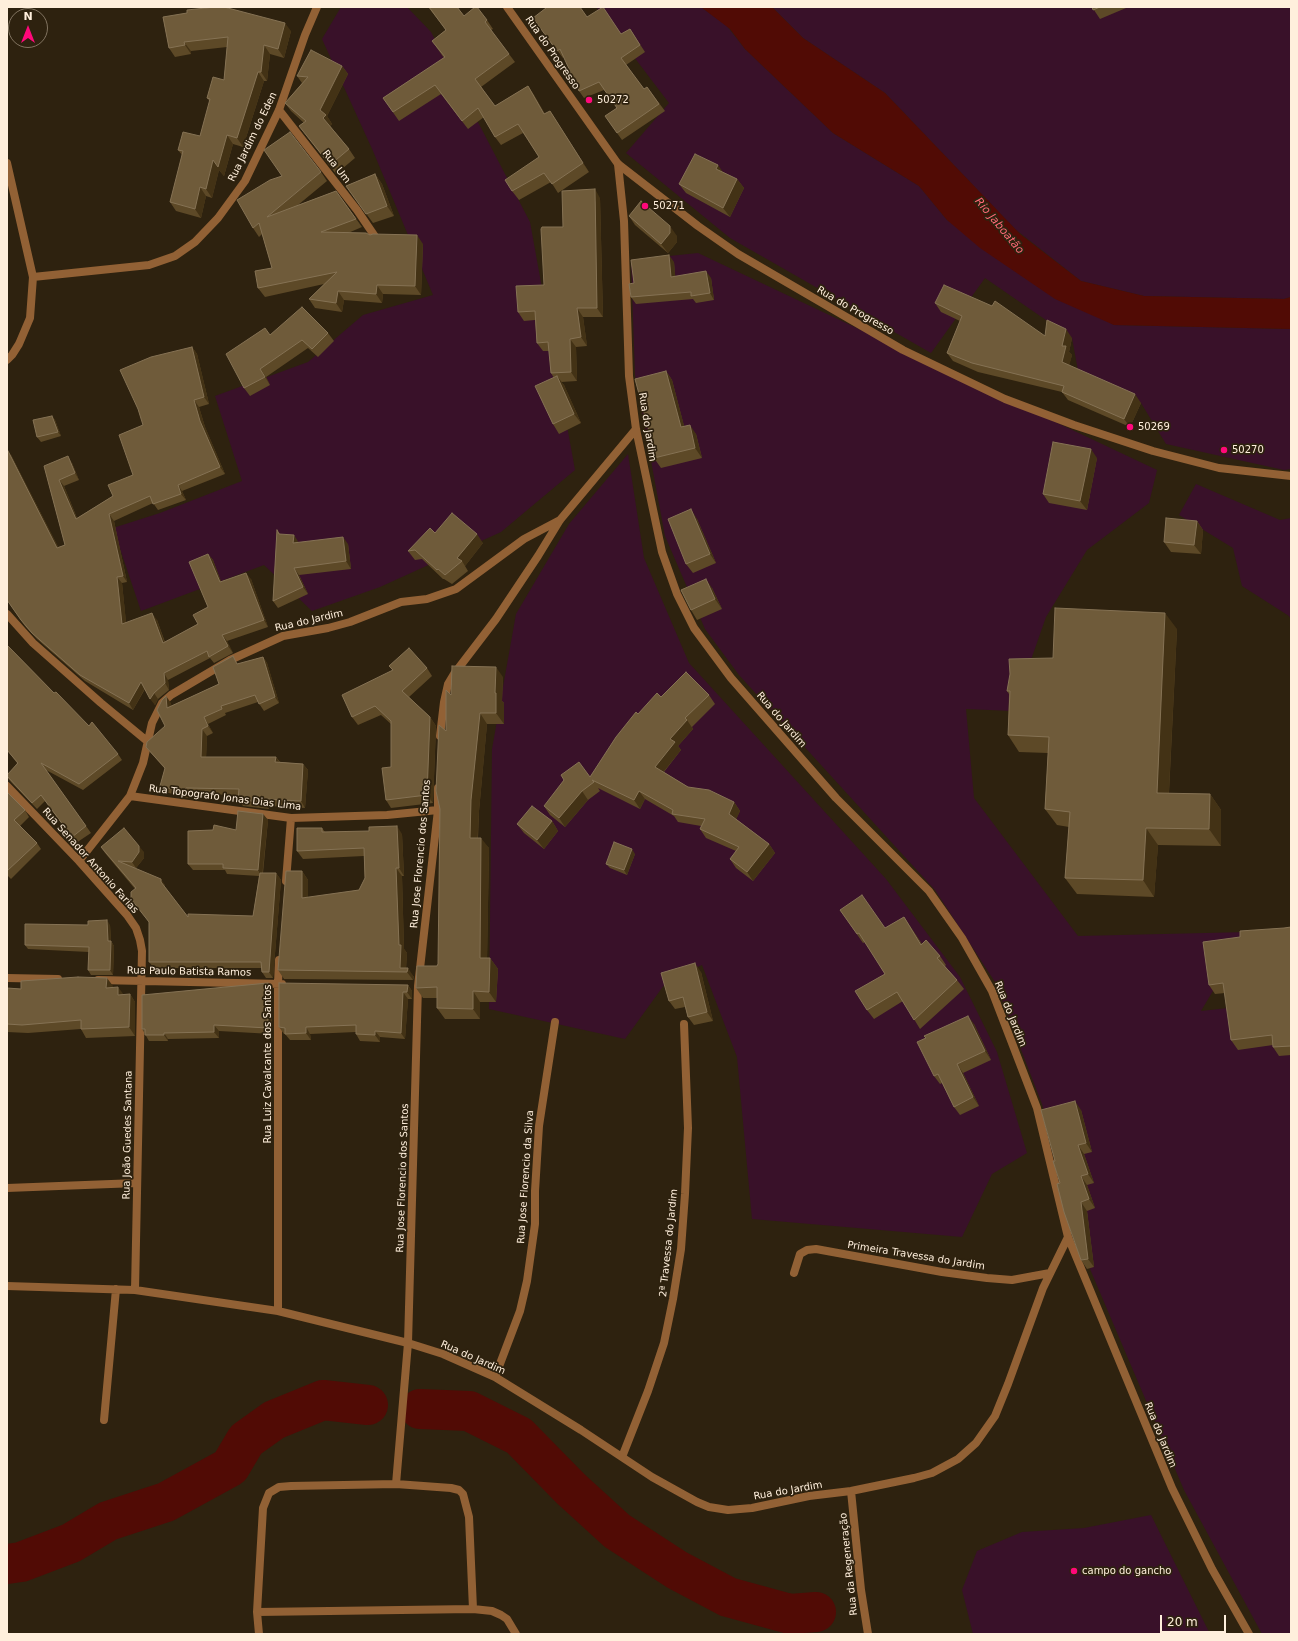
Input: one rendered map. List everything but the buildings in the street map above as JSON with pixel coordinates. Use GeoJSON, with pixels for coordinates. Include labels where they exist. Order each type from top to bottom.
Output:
{"type":"FeatureCollection","features":[{"type":"Feature","properties":{"kind":"street","name":"Rua Jardim do Eden"},"geometry":{"type":"LineString","coordinates":[[33,278],[149,265],[175,256],[195,242],[218,218],[245,181],[279,110],[305,35],[317,7]]}},
{"type":"Feature","properties":{"kind":"street","name":"Rua do Progresso"},"geometry":{"type":"LineString","coordinates":[[507,7],[618,164],[698,226],[738,254],[903,350],[998,396],[1074,425],[1153,451],[1219,468],[1291,476]]}},
{"type":"Feature","properties":{"kind":"street","name":"Rua Um"},"geometry":{"type":"LineString","coordinates":[[279,110],[357,210],[376,238]]}},
{"type":"Feature","properties":{"kind":"street"},"geometry":{"type":"LineString","coordinates":[[7,163],[33,278],[30,318],[19,344],[7,360]]}},
{"type":"Feature","properties":{"kind":"street","name":"Rua do Jardim"},"geometry":{"type":"LineString","coordinates":[[618,164],[624,221],[629,376],[636,429],[662,552],[677,594],[694,628],[731,678],[831,792],[929,891],[962,938],[992,991],[1037,1108],[1068,1237],[1172,1488],[1212,1568],[1249,1634]]}},
{"type":"Feature","properties":{"kind":"street"},"geometry":{"type":"LineString","coordinates":[[440,742],[444,702],[448,684],[454,674],[504,607],[560,520],[636,429]]}},
{"type":"Feature","properties":{"kind":"street","name":"Rua do Jardim"},"geometry":{"type":"LineString","coordinates":[[79,861],[130,796],[143,763],[152,723],[162,703],[171,695],[230,660],[283,636],[328,628],[350,622],[401,602],[427,599],[456,589],[524,539],[560,520]]}},
{"type":"Feature","properties":{"kind":"street"},"geometry":{"type":"LineString","coordinates":[[7,614],[33,643],[101,704],[147,741]]}},
{"type":"Feature","properties":{"kind":"street","name":"Rua Jose Florencio dos Santos"},"geometry":{"type":"LineString","coordinates":[[396,1484],[408,1344],[414,986],[438,810],[438,780]]}},
{"type":"Feature","properties":{"kind":"street","name":"Rua Senador Antonio Farias"},"geometry":{"type":"LineString","coordinates":[[7,786],[79,861],[127,915],[136,928],[142,951],[141,981]]}},
{"type":"Feature","properties":{"kind":"street","name":"Rua Topografo Jonas Dias Lima"},"geometry":{"type":"LineString","coordinates":[[130,796],[291,818],[387,815],[438,810]]}},
{"type":"Feature","properties":{"kind":"street"},"geometry":{"type":"LineString","coordinates":[[285,889],[291,818]]}},
{"type":"Feature","properties":{"kind":"street","name":"Rua Luiz Cavalcante dos Santos"},"geometry":{"type":"LineString","coordinates":[[278,1311],[278,984],[280,952]]}},
{"type":"Feature","properties":{"kind":"street"},"geometry":{"type":"LineString","coordinates":[[7,978],[70,980]]}},
{"type":"Feature","properties":{"kind":"street","name":"Rua Paulo Batista Ramos"},"geometry":{"type":"LineString","coordinates":[[86,980],[293,984]]}},
{"type":"Feature","properties":{"kind":"street","name":"Rua João Guedes Santana"},"geometry":{"type":"LineString","coordinates":[[135,1290],[141,981]]}},
{"type":"Feature","properties":{"kind":"street","name":"Rua Jose Florencio da Silva"},"geometry":{"type":"LineString","coordinates":[[495,1377],[520,1311],[526,1282],[534,1224],[534,1191],[539,1126],[555,1022]]}},
{"type":"Feature","properties":{"kind":"street","name":"2ª Travessa do Jardim"},"geometry":{"type":"LineString","coordinates":[[622,1457],[648,1390],[664,1343],[679,1263],[685,1194],[688,1128],[684,1024]]}},
{"type":"Feature","properties":{"kind":"street"},"geometry":{"type":"LineString","coordinates":[[7,1188],[137,1183]]}},
{"type":"Feature","properties":{"kind":"street","name":"Rua do Jardim"},"geometry":{"type":"LineString","coordinates":[[7,1286],[135,1290],[278,1311],[443,1354],[495,1377],[652,1477],[697,1502],[709,1507],[728,1510],[752,1508],[809,1496],[851,1491],[914,1478],[932,1473],[958,1460],[976,1443],[995,1416],[1050,1273],[1068,1237]]}},
{"type":"Feature","properties":{"kind":"street","name":"Primeira Travessa do Jardim"},"geometry":{"type":"LineString","coordinates":[[794,1273],[800,1254],[807,1250],[816,1249],[942,1272],[987,1278],[1012,1280],[1050,1273]]}},
{"type":"Feature","properties":{"kind":"street"},"geometry":{"type":"LineString","coordinates":[[104,1420],[116,1289]]}},
{"type":"Feature","properties":{"kind":"street"},"geometry":{"type":"LineString","coordinates":[[258,1634],[257,1612],[263,1508],[269,1493],[279,1487],[396,1484],[451,1488],[459,1490],[463,1494],[469,1517],[473,1609]]}},
{"type":"Feature","properties":{"kind":"street","name":"Rua da Regeneração"},"geometry":{"type":"LineString","coordinates":[[851,1491],[861,1590],[868,1634]]}},
{"type":"Feature","properties":{"kind":"street"},"geometry":{"type":"LineString","coordinates":[[257,1612],[473,1609],[492,1611],[502,1615],[507,1619],[516,1634]]}},
{"type":"Feature","properties":{"kind":"shaded area"},"geometry":{"type":"Polygon","coordinates":[[[341,7],[407,7],[431,32],[530,222],[575,470],[501,532],[380,587],[312,611],[264,565],[141,611],[113,528],[160,513],[242,481],[215,396],[308,362],[363,315],[433,295],[373,151],[322,39],[341,7]]]}},
{"type":"Feature","properties":{"kind":"shaded area"},"geometry":{"type":"Polygon","coordinates":[[[596,7],[701,7],[726,25],[745,49],[833,133],[919,186],[947,220],[1114,325],[1291,329],[1291,469],[1284,470],[1166,444],[1141,403],[1079,376],[1072,338],[985,278],[931,353],[730,238],[626,153],[669,103],[596,7]]]}},
{"type":"Feature","properties":{"kind":"shaded area"},"geometry":{"type":"Polygon","coordinates":[[[772,7],[1291,7],[1291,297],[1284,299],[1144,296],[1081,281],[1015,229],[885,93],[803,38],[772,7]]]}},
{"type":"Feature","properties":{"kind":"shaded area"},"geometry":{"type":"Polygon","coordinates":[[[698,253],[1157,470],[1149,503],[1087,550],[1046,617],[1013,711],[966,709],[974,798],[1078,936],[1248,932],[1201,1011],[1291,1001],[1291,1634],[1262,1634],[1184,1490],[1090,1269],[1042,1104],[995,982],[935,890],[739,675],[705,629],[665,536],[635,375],[631,260],[698,253]]]}},
{"type":"Feature","properties":{"kind":"shaded area"},"geometry":{"type":"Polygon","coordinates":[[[628,454],[644,558],[689,663],[886,879],[960,977],[997,1052],[1027,1153],[992,1174],[962,1237],[752,1219],[737,1057],[702,965],[667,981],[625,1039],[489,1009],[492,749],[516,614],[569,524],[628,454]]]}},
{"type":"Feature","properties":{"kind":"shaded area"},"geometry":{"type":"Polygon","coordinates":[[[1196,484],[1280,520],[1291,518],[1291,620],[1289,616],[1242,586],[1233,548],[1179,515],[1196,484]]]}},
{"type":"Feature","properties":{"kind":"shaded area","name":"campo do gancho"},"geometry":{"type":"Polygon","coordinates":[[[1151,1515],[1210,1634],[973,1634],[962,1590],[977,1551],[1022,1532],[1084,1528],[1151,1515]]]}},
{"type":"Feature","properties":{"kind":"water","name":"Rio Jaboatão"},"geometry":{"type":"Polygon","coordinates":[[[701,7],[772,7],[803,38],[885,93],[1020,234],[1081,281],[1144,296],[1284,299],[1291,297],[1291,329],[1114,325],[1055,299],[980,248],[947,220],[919,186],[833,133],[745,49],[730,29],[701,7]]]}},
{"type":"Feature","properties":{"kind":"waterway"},"geometry":{"type":"LineString","coordinates":[[7,1564],[21,1562],[71,1543],[108,1521],[166,1502],[230,1467],[246,1440],[274,1420],[323,1400],[368,1405]]}},
{"type":"Feature","properties":{"kind":"waterway"},"geometry":{"type":"LineString","coordinates":[[420,1409],[469,1411],[519,1436],[571,1489],[617,1531],[677,1570],[728,1597],[790,1614],[816,1612]]}},
{"type":"Feature","properties":{"kind":"place","name":"50272"},"geometry":{"type":"Point","coordinates":[589,100]}},
{"type":"Feature","properties":{"kind":"place","name":"50271"},"geometry":{"type":"Point","coordinates":[645,206]}},
{"type":"Feature","properties":{"kind":"place","name":"50269"},"geometry":{"type":"Point","coordinates":[1130,427]}},
{"type":"Feature","properties":{"kind":"place","name":"50270"},"geometry":{"type":"Point","coordinates":[1224,450]}},
{"type":"Feature","properties":{"kind":"place","name":"campo do gancho"},"geometry":{"type":"Point","coordinates":[1074,1571]}}]}
